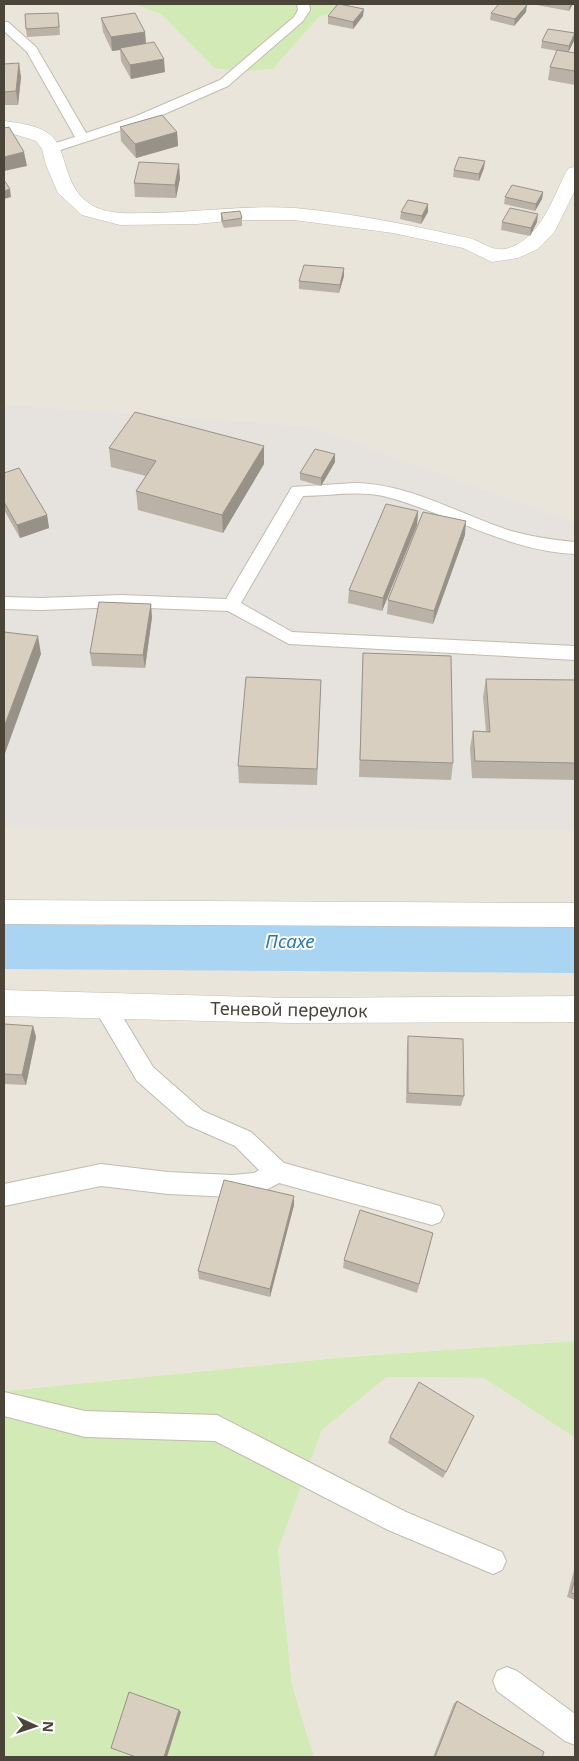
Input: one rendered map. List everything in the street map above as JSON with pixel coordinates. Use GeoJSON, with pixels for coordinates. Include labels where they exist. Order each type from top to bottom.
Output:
{"type":"FeatureCollection","features":[{"type":"Feature","properties":{"kind":"street"},"geometry":{"type":"LineString","coordinates":[[4,126],[24,130],[42,137],[51,150],[54,165],[67,194],[90,211],[120,219],[197,218],[237,214],[294,214],[393,227],[469,244],[492,256],[511,254],[531,245],[548,226],[575,172]]}},
{"type":"Feature","properties":{"kind":"street"},"geometry":{"type":"LineString","coordinates":[[4,912],[575,914]]}},
{"type":"Feature","properties":{"kind":"street","name":"Теневой переулок"},"geometry":{"type":"LineString","coordinates":[[4,1003],[105,1008],[418,1011],[575,1009]]}},
{"type":"Feature","properties":{"kind":"lane"},"geometry":{"type":"LineString","coordinates":[[51,150],[139,120],[224,83],[282,36],[299,18],[304,10],[303,4]]}},
{"type":"Feature","properties":{"kind":"lane"},"geometry":{"type":"LineString","coordinates":[[4,24],[32,50],[82,138]]}},
{"type":"Feature","properties":{"kind":"lane"},"geometry":{"type":"LineString","coordinates":[[231,605],[298,492],[384,490],[517,537],[557,548],[575,548]]}},
{"type":"Feature","properties":{"kind":"lane"},"geometry":{"type":"LineString","coordinates":[[4,603],[41,604],[121,601],[231,605],[289,638],[575,653]]}},
{"type":"Feature","properties":{"kind":"lane"},"geometry":{"type":"LineString","coordinates":[[105,1008],[145,1074],[195,1118],[243,1139],[277,1172],[432,1214]]}},
{"type":"Feature","properties":{"kind":"lane"},"geometry":{"type":"LineString","coordinates":[[4,1195],[101,1175],[232,1186],[257,1184],[277,1172]]}},
{"type":"Feature","properties":{"kind":"lane"},"geometry":{"type":"LineString","coordinates":[[4,1404],[85,1424],[217,1428],[397,1521],[493,1561]]}},
{"type":"Feature","properties":{"kind":"lane"},"geometry":{"type":"LineString","coordinates":[[507,1681],[575,1731]]}},
{"type":"Feature","properties":{"kind":"shaded area"},"geometry":{"type":"Polygon","coordinates":[[[4,4],[135,4],[162,15],[214,68],[273,69],[318,18],[350,4],[575,4],[575,1341],[346,1357],[4,1391],[4,4]]]}},
{"type":"Feature","properties":{"kind":"shaded area"},"geometry":{"type":"Polygon","coordinates":[[[4,405],[310,427],[575,523],[575,830],[4,827],[4,405]]]}},
{"type":"Feature","properties":{"kind":"shaded area"},"geometry":{"type":"Polygon","coordinates":[[[387,1377],[484,1378],[575,1438],[575,1757],[314,1757],[292,1685],[278,1550],[322,1430],[387,1377]]]}},
{"type":"Feature","properties":{"kind":"green space"},"geometry":{"type":"Polygon","coordinates":[[[135,4],[350,4],[318,18],[273,69],[243,71],[214,68],[162,15],[135,4]]]}},
{"type":"Feature","properties":{"kind":"green space"},"geometry":{"type":"Polygon","coordinates":[[[575,1341],[575,1438],[484,1378],[387,1377],[322,1430],[278,1550],[292,1685],[314,1757],[4,1757],[4,1391],[346,1357],[575,1341]]]}},
{"type":"Feature","properties":{"kind":"building"},"geometry":{"type":"Polygon","coordinates":[[[338,4],[364,9],[353,22],[328,16],[338,4]]]}},
{"type":"Feature","properties":{"kind":"building"},"geometry":{"type":"Polygon","coordinates":[[[499,4],[527,5],[515,19],[491,13],[499,4]]]}},
{"type":"Feature","properties":{"kind":"building"},"geometry":{"type":"Polygon","coordinates":[[[58,13],[59,27],[26,29],[25,14],[58,13]]]}},
{"type":"Feature","properties":{"kind":"building"},"geometry":{"type":"Polygon","coordinates":[[[135,13],[145,32],[111,37],[101,18],[135,13]]]}},
{"type":"Feature","properties":{"kind":"building"},"geometry":{"type":"Polygon","coordinates":[[[548,29],[575,33],[569,46],[542,41],[548,29]]]}},
{"type":"Feature","properties":{"kind":"building"},"geometry":{"type":"Polygon","coordinates":[[[154,42],[164,59],[130,65],[120,48],[154,42]]]}},
{"type":"Feature","properties":{"kind":"building"},"geometry":{"type":"Polygon","coordinates":[[[557,50],[575,53],[575,71],[550,67],[557,50]]]}},
{"type":"Feature","properties":{"kind":"building"},"geometry":{"type":"Polygon","coordinates":[[[19,63],[16,91],[4,92],[4,64],[19,63]]]}},
{"type":"Feature","properties":{"kind":"building"},"geometry":{"type":"Polygon","coordinates":[[[162,115],[177,132],[135,144],[120,127],[162,115]]]}},
{"type":"Feature","properties":{"kind":"building"},"geometry":{"type":"Polygon","coordinates":[[[9,127],[24,152],[4,157],[4,128],[9,127]]]}},
{"type":"Feature","properties":{"kind":"building"},"geometry":{"type":"Polygon","coordinates":[[[459,157],[485,161],[479,174],[454,170],[459,157]]]}},
{"type":"Feature","properties":{"kind":"building"},"geometry":{"type":"Polygon","coordinates":[[[139,162],[179,164],[175,185],[134,183],[139,162]]]}},
{"type":"Feature","properties":{"kind":"building"},"geometry":{"type":"Polygon","coordinates":[[[4,180],[10,189],[4,191],[4,180]]]}},
{"type":"Feature","properties":{"kind":"building"},"geometry":{"type":"Polygon","coordinates":[[[512,185],[543,192],[536,204],[505,197],[512,185]]]}},
{"type":"Feature","properties":{"kind":"building"},"geometry":{"type":"Polygon","coordinates":[[[408,200],[428,204],[422,216],[401,212],[408,200]]]}},
{"type":"Feature","properties":{"kind":"building"},"geometry":{"type":"Polygon","coordinates":[[[510,208],[538,214],[531,228],[502,222],[510,208]]]}},
{"type":"Feature","properties":{"kind":"building"},"geometry":{"type":"Polygon","coordinates":[[[240,211],[242,218],[223,221],[221,213],[240,211]]]}},
{"type":"Feature","properties":{"kind":"building"},"geometry":{"type":"Polygon","coordinates":[[[304,265],[344,268],[340,285],[299,281],[304,265]]]}},
{"type":"Feature","properties":{"kind":"building"},"geometry":{"type":"Polygon","coordinates":[[[135,412],[264,446],[222,515],[136,491],[156,461],[109,448],[135,412]]]}},
{"type":"Feature","properties":{"kind":"building"},"geometry":{"type":"Polygon","coordinates":[[[315,449],[335,454],[321,478],[300,473],[315,449]]]}},
{"type":"Feature","properties":{"kind":"building"},"geometry":{"type":"Polygon","coordinates":[[[19,468],[47,515],[17,525],[4,502],[4,473],[19,468]]]}},
{"type":"Feature","properties":{"kind":"building"},"geometry":{"type":"Polygon","coordinates":[[[386,504],[418,511],[383,598],[349,590],[386,504]]]}},
{"type":"Feature","properties":{"kind":"building"},"geometry":{"type":"Polygon","coordinates":[[[423,512],[466,521],[434,611],[388,600],[423,512]]]}},
{"type":"Feature","properties":{"kind":"building"},"geometry":{"type":"Polygon","coordinates":[[[99,602],[151,604],[143,655],[90,653],[99,602]]]}},
{"type":"Feature","properties":{"kind":"building"},"geometry":{"type":"Polygon","coordinates":[[[4,632],[38,636],[4,727],[4,632]]]}},
{"type":"Feature","properties":{"kind":"building"},"geometry":{"type":"Polygon","coordinates":[[[363,653],[451,656],[453,763],[360,760],[363,653]]]}},
{"type":"Feature","properties":{"kind":"building"},"geometry":{"type":"Polygon","coordinates":[[[246,677],[321,680],[317,769],[238,766],[246,677]]]}},
{"type":"Feature","properties":{"kind":"building"},"geometry":{"type":"Polygon","coordinates":[[[486,679],[575,680],[575,763],[475,761],[473,731],[490,732],[486,679]]]}},
{"type":"Feature","properties":{"kind":"building"},"geometry":{"type":"Polygon","coordinates":[[[4,1024],[33,1026],[22,1075],[4,1074],[4,1024]]]}},
{"type":"Feature","properties":{"kind":"building"},"geometry":{"type":"Polygon","coordinates":[[[408,1036],[463,1039],[464,1096],[408,1093],[408,1036]]]}},
{"type":"Feature","properties":{"kind":"building"},"geometry":{"type":"Polygon","coordinates":[[[224,1180],[294,1196],[270,1289],[198,1271],[224,1180]]]}},
{"type":"Feature","properties":{"kind":"building"},"geometry":{"type":"Polygon","coordinates":[[[360,1210],[433,1233],[419,1284],[344,1260],[360,1210]]]}},
{"type":"Feature","properties":{"kind":"building"},"geometry":{"type":"Polygon","coordinates":[[[419,1382],[474,1416],[446,1472],[390,1437],[419,1382]]]}},
{"type":"Feature","properties":{"kind":"building"},"geometry":{"type":"Polygon","coordinates":[[[575,1579],[575,1594],[571,1593],[575,1579]]]}},
{"type":"Feature","properties":{"kind":"building"},"geometry":{"type":"Polygon","coordinates":[[[129,1692],[179,1710],[164,1757],[136,1757],[111,1748],[129,1692]]]}},
{"type":"Feature","properties":{"kind":"building"},"geometry":{"type":"Polygon","coordinates":[[[457,1701],[544,1752],[542,1757],[435,1757],[457,1701]]]}},
{"type":"Feature","properties":{"kind":"waterway","name":"Псахе"},"geometry":{"type":"LineString","coordinates":[[4,939],[575,943]]}}]}
